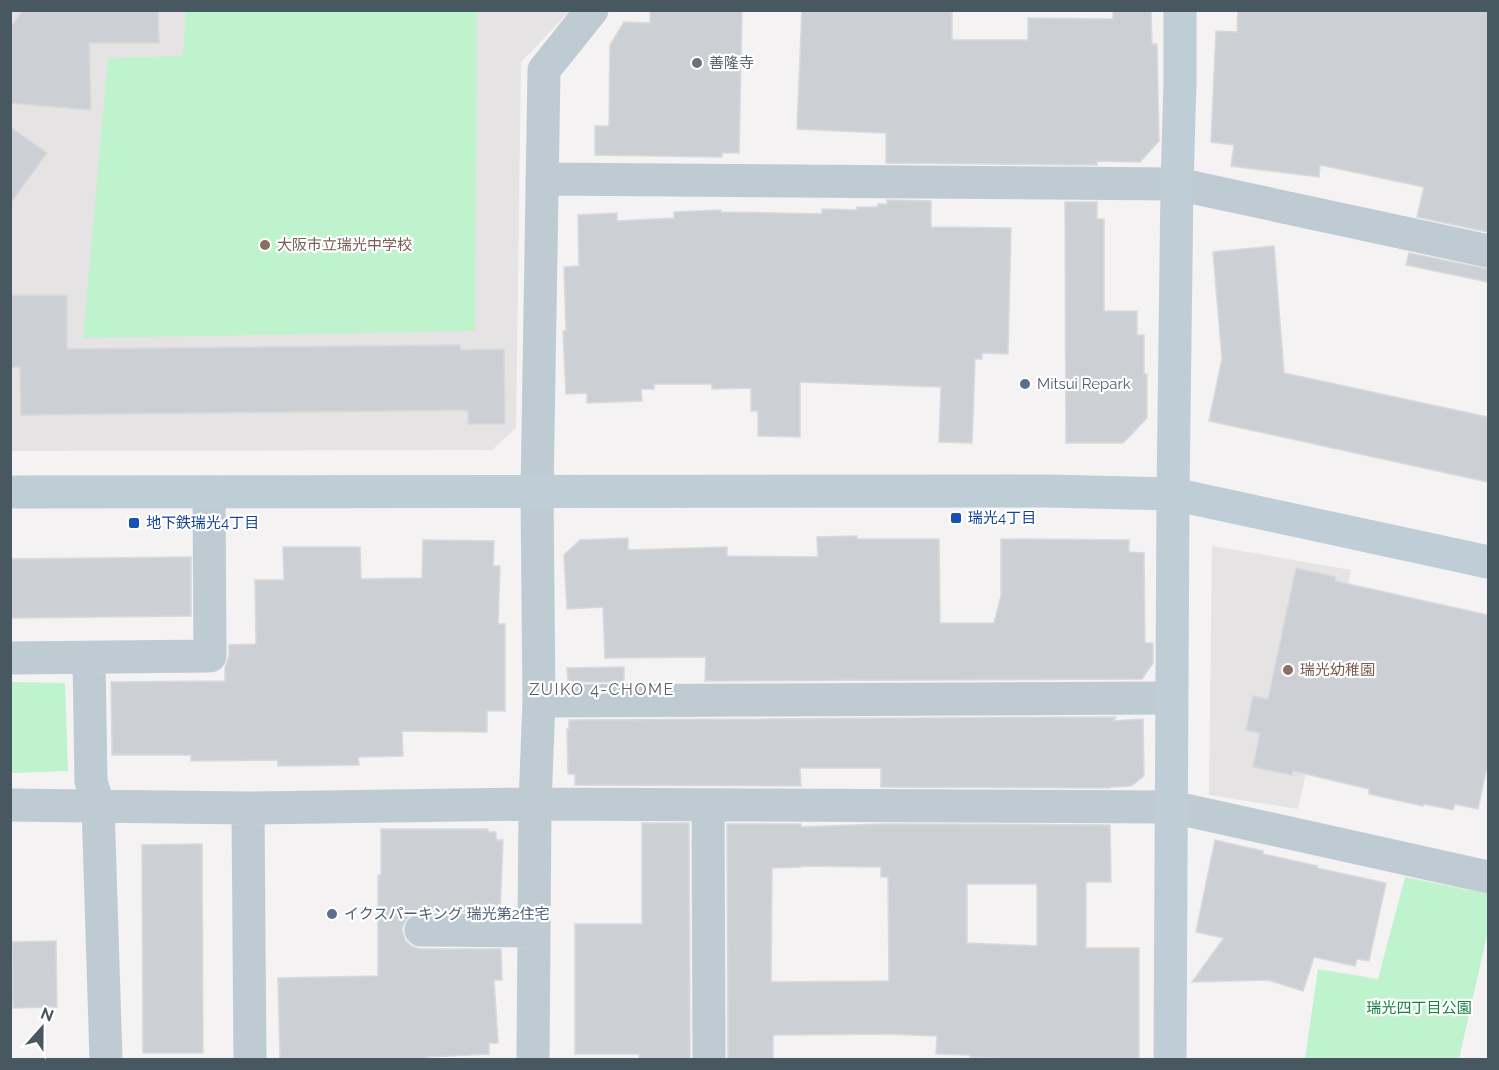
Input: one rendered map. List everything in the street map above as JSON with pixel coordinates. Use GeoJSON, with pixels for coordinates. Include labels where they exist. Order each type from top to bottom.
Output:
{"type":"FeatureCollection","features":[{"type":"Feature","properties":{"kind":"street"},"geometry":{"type":"LineString","coordinates":[[533,1059],[535,804],[539,701],[537,493],[544,69],[592,10]]}},
{"type":"Feature","properties":{"kind":"street"},"geometry":{"type":"LineString","coordinates":[[1170,1059],[1171,698],[1180,10]]}},
{"type":"Feature","properties":{"kind":"street"},"geometry":{"type":"LineString","coordinates":[[542,179],[1177,184],[1488,251]]}},
{"type":"Feature","properties":{"kind":"street"},"geometry":{"type":"LineString","coordinates":[[10,492],[1048,491],[1173,494],[1488,562]]}},
{"type":"Feature","properties":{"kind":"street"},"geometry":{"type":"LineString","coordinates":[[10,658],[210,656],[209,492]]}},
{"type":"Feature","properties":{"kind":"street"},"geometry":{"type":"LineString","coordinates":[[89,658],[91,781],[98,805],[106,1059]]}},
{"type":"Feature","properties":{"kind":"street"},"geometry":{"type":"LineString","coordinates":[[539,701],[1171,698]]}},
{"type":"Feature","properties":{"kind":"street"},"geometry":{"type":"LineString","coordinates":[[10,804],[248,808],[535,804],[1172,807],[1488,877]]}},
{"type":"Feature","properties":{"kind":"street"},"geometry":{"type":"LineString","coordinates":[[708,805],[709,1059]]}},
{"type":"Feature","properties":{"kind":"street"},"geometry":{"type":"LineString","coordinates":[[248,808],[249,1059]]}},
{"type":"Feature","properties":{"kind":"street"},"geometry":{"type":"LineString","coordinates":[[421,930],[534,931]]}},
{"type":"Feature","properties":{"kind":"shaded area","name":"大阪市立瑞光中学校"},"geometry":{"type":"Polygon","coordinates":[[[10,11],[570,11],[521,62],[516,428],[492,450],[11,451],[10,11]]]}},
{"type":"Feature","properties":{"kind":"shaded area"},"geometry":{"type":"Polygon","coordinates":[[[1212,546],[1351,570],[1298,809],[1209,795],[1212,546]]]}},
{"type":"Feature","properties":{"kind":"green space"},"geometry":{"type":"Polygon","coordinates":[[[186,11],[477,11],[475,331],[83,338],[108,58],[183,56],[186,11]]]}},
{"type":"Feature","properties":{"kind":"green space"},"geometry":{"type":"Polygon","coordinates":[[[10,682],[65,683],[68,771],[11,773],[10,682]]]}},
{"type":"Feature","properties":{"kind":"green space","name":"瑞光四丁目公園"},"geometry":{"type":"Polygon","coordinates":[[[1405,877],[1488,894],[1488,931],[1459,1059],[1305,1059],[1318,969],[1378,979],[1405,877]]]}},
{"type":"Feature","properties":{"kind":"building"},"geometry":{"type":"Polygon","coordinates":[[[23,10],[158,10],[159,43],[89,43],[91,110],[10,103],[10,28],[23,10]]]}},
{"type":"Feature","properties":{"kind":"building"},"geometry":{"type":"Polygon","coordinates":[[[650,10],[742,10],[739,153],[722,153],[722,157],[595,155],[595,126],[609,126],[610,45],[624,22],[650,23],[650,10]]]}},
{"type":"Feature","properties":{"kind":"building"},"geometry":{"type":"Polygon","coordinates":[[[802,10],[952,10],[952,40],[1028,40],[1028,18],[1113,19],[1113,10],[1151,10],[1152,44],[1157,44],[1159,141],[1140,162],[1097,161],[1097,165],[886,163],[886,133],[797,129],[802,10]]]}},
{"type":"Feature","properties":{"kind":"building"},"geometry":{"type":"Polygon","coordinates":[[[1238,10],[1488,10],[1488,232],[1417,217],[1424,187],[1320,165],[1319,177],[1231,166],[1234,145],[1211,142],[1216,31],[1237,32],[1238,10]]]}},
{"type":"Feature","properties":{"kind":"building"},"geometry":{"type":"Polygon","coordinates":[[[10,127],[47,153],[10,204],[10,127]]]}},
{"type":"Feature","properties":{"kind":"building"},"geometry":{"type":"Polygon","coordinates":[[[887,200],[931,201],[931,227],[1011,228],[1008,354],[982,353],[982,359],[975,359],[972,443],[939,442],[941,387],[800,382],[800,437],[758,436],[758,411],[751,411],[751,388],[712,389],[712,384],[654,384],[654,389],[641,389],[642,401],[587,403],[587,393],[566,394],[563,331],[566,331],[564,267],[579,266],[578,215],[617,213],[617,221],[674,218],[674,212],[721,210],[721,212],[822,214],[822,209],[857,210],[857,207],[878,207],[878,204],[887,204],[887,200]]]}},
{"type":"Feature","properties":{"kind":"building"},"geometry":{"type":"Polygon","coordinates":[[[1065,202],[1097,202],[1097,219],[1104,219],[1104,311],[1137,311],[1137,335],[1144,335],[1147,418],[1123,443],[1066,443],[1065,202]]]}},
{"type":"Feature","properties":{"kind":"building"},"geometry":{"type":"Polygon","coordinates":[[[1274,246],[1284,373],[1488,417],[1488,482],[1209,421],[1222,359],[1213,252],[1274,246]]]}},
{"type":"Feature","properties":{"kind":"building"},"geometry":{"type":"Polygon","coordinates":[[[1409,253],[1488,269],[1488,282],[1406,265],[1409,253]]]}},
{"type":"Feature","properties":{"kind":"building"},"geometry":{"type":"Polygon","coordinates":[[[10,295],[67,295],[67,349],[460,345],[461,350],[504,349],[505,424],[468,424],[468,410],[21,415],[20,367],[10,367],[10,295]]]}},
{"type":"Feature","properties":{"kind":"building"},"geometry":{"type":"Polygon","coordinates":[[[857,536],[857,539],[939,539],[940,623],[994,623],[1001,596],[1001,539],[1129,540],[1129,552],[1144,553],[1145,643],[1153,643],[1153,663],[1142,679],[705,681],[706,657],[605,658],[603,607],[567,609],[564,555],[580,540],[628,538],[628,550],[727,547],[727,556],[818,557],[817,537],[857,536]]]}},
{"type":"Feature","properties":{"kind":"building"},"geometry":{"type":"Polygon","coordinates":[[[423,540],[494,541],[493,566],[500,566],[498,624],[505,624],[505,711],[487,711],[487,732],[402,731],[403,756],[358,757],[359,765],[278,766],[278,760],[191,761],[191,755],[112,755],[111,682],[225,681],[229,645],[256,644],[255,580],[284,580],[283,547],[360,547],[361,579],[422,578],[423,540]]]}},
{"type":"Feature","properties":{"kind":"building"},"geometry":{"type":"Polygon","coordinates":[[[191,557],[191,616],[10,618],[10,559],[191,557]]]}},
{"type":"Feature","properties":{"kind":"building"},"geometry":{"type":"Polygon","coordinates":[[[1296,568],[1336,577],[1335,581],[1488,615],[1488,762],[1478,809],[1455,804],[1453,810],[1424,804],[1423,806],[1369,794],[1369,789],[1293,771],[1292,775],[1253,767],[1260,733],[1246,730],[1253,696],[1268,699],[1296,568]]]}},
{"type":"Feature","properties":{"kind":"building"},"geometry":{"type":"Polygon","coordinates":[[[624,667],[624,682],[568,682],[567,668],[624,667]]]}},
{"type":"Feature","properties":{"kind":"building"},"geometry":{"type":"Polygon","coordinates":[[[1116,717],[1113,721],[1143,719],[1144,776],[1131,786],[1110,788],[881,787],[881,768],[800,768],[801,786],[575,785],[575,774],[568,774],[567,729],[569,729],[569,720],[1116,717]]]}},
{"type":"Feature","properties":{"kind":"building"},"geometry":{"type":"Polygon","coordinates":[[[642,823],[689,823],[690,1059],[639,1059],[639,1054],[575,1054],[575,924],[642,924],[642,823]]]}},
{"type":"Feature","properties":{"kind":"building"},"geometry":{"type":"Polygon","coordinates":[[[727,824],[801,824],[801,827],[881,824],[1110,825],[1111,882],[1086,882],[1086,948],[1139,948],[1139,1059],[1010,1059],[936,1054],[937,1036],[891,1034],[773,1035],[773,1059],[728,1059],[727,824]],[[881,867],[772,868],[771,982],[889,981],[888,877],[881,877],[881,867]],[[967,884],[967,943],[1037,946],[1037,884],[967,884]]]}},
{"type":"Feature","properties":{"kind":"building"},"geometry":{"type":"Polygon","coordinates":[[[381,829],[488,829],[488,832],[496,832],[496,840],[503,840],[500,912],[421,911],[411,914],[402,929],[405,940],[411,946],[420,949],[501,949],[502,980],[494,980],[498,1043],[489,1043],[489,1054],[427,1057],[427,1059],[280,1059],[278,978],[378,976],[378,875],[381,875],[381,829]]]}},
{"type":"Feature","properties":{"kind":"building"},"geometry":{"type":"Polygon","coordinates":[[[1215,840],[1263,851],[1263,854],[1318,866],[1317,868],[1386,883],[1369,961],[1357,959],[1355,966],[1314,957],[1303,991],[1268,980],[1192,982],[1224,938],[1196,932],[1215,840]]]}},
{"type":"Feature","properties":{"kind":"building"},"geometry":{"type":"Polygon","coordinates":[[[202,844],[203,1053],[143,1053],[142,845],[202,844]]]}},
{"type":"Feature","properties":{"kind":"building"},"geometry":{"type":"Polygon","coordinates":[[[56,941],[57,1007],[13,1008],[12,942],[56,941]]]}},
{"type":"Feature","properties":{"kind":"place","name":"善隆寺"},"geometry":{"type":"Point","coordinates":[697,63]}},
{"type":"Feature","properties":{"kind":"place","name":"大阪市立瑞光中学校"},"geometry":{"type":"Point","coordinates":[265,245]}},
{"type":"Feature","properties":{"kind":"place","name":"Mitsui Repark"},"geometry":{"type":"Point","coordinates":[1025,384]}},
{"type":"Feature","properties":{"kind":"place","name":"瑞光4丁目"},"geometry":{"type":"Point","coordinates":[956,518]}},
{"type":"Feature","properties":{"kind":"place","name":"地下鉄瑞光4丁目"},"geometry":{"type":"Point","coordinates":[134,523]}},
{"type":"Feature","properties":{"kind":"place","name":"瑞光幼稚園"},"geometry":{"type":"Point","coordinates":[1288,670]}},
{"type":"Feature","properties":{"kind":"place","name":"イクスパーキング 瑞光第2住宅"},"geometry":{"type":"Point","coordinates":[332,914]}},
{"type":"Feature","properties":{"kind":"district","name":"ZUIKO 4-CHOME"},"geometry":{"type":"Point","coordinates":[602,689]}}]}
